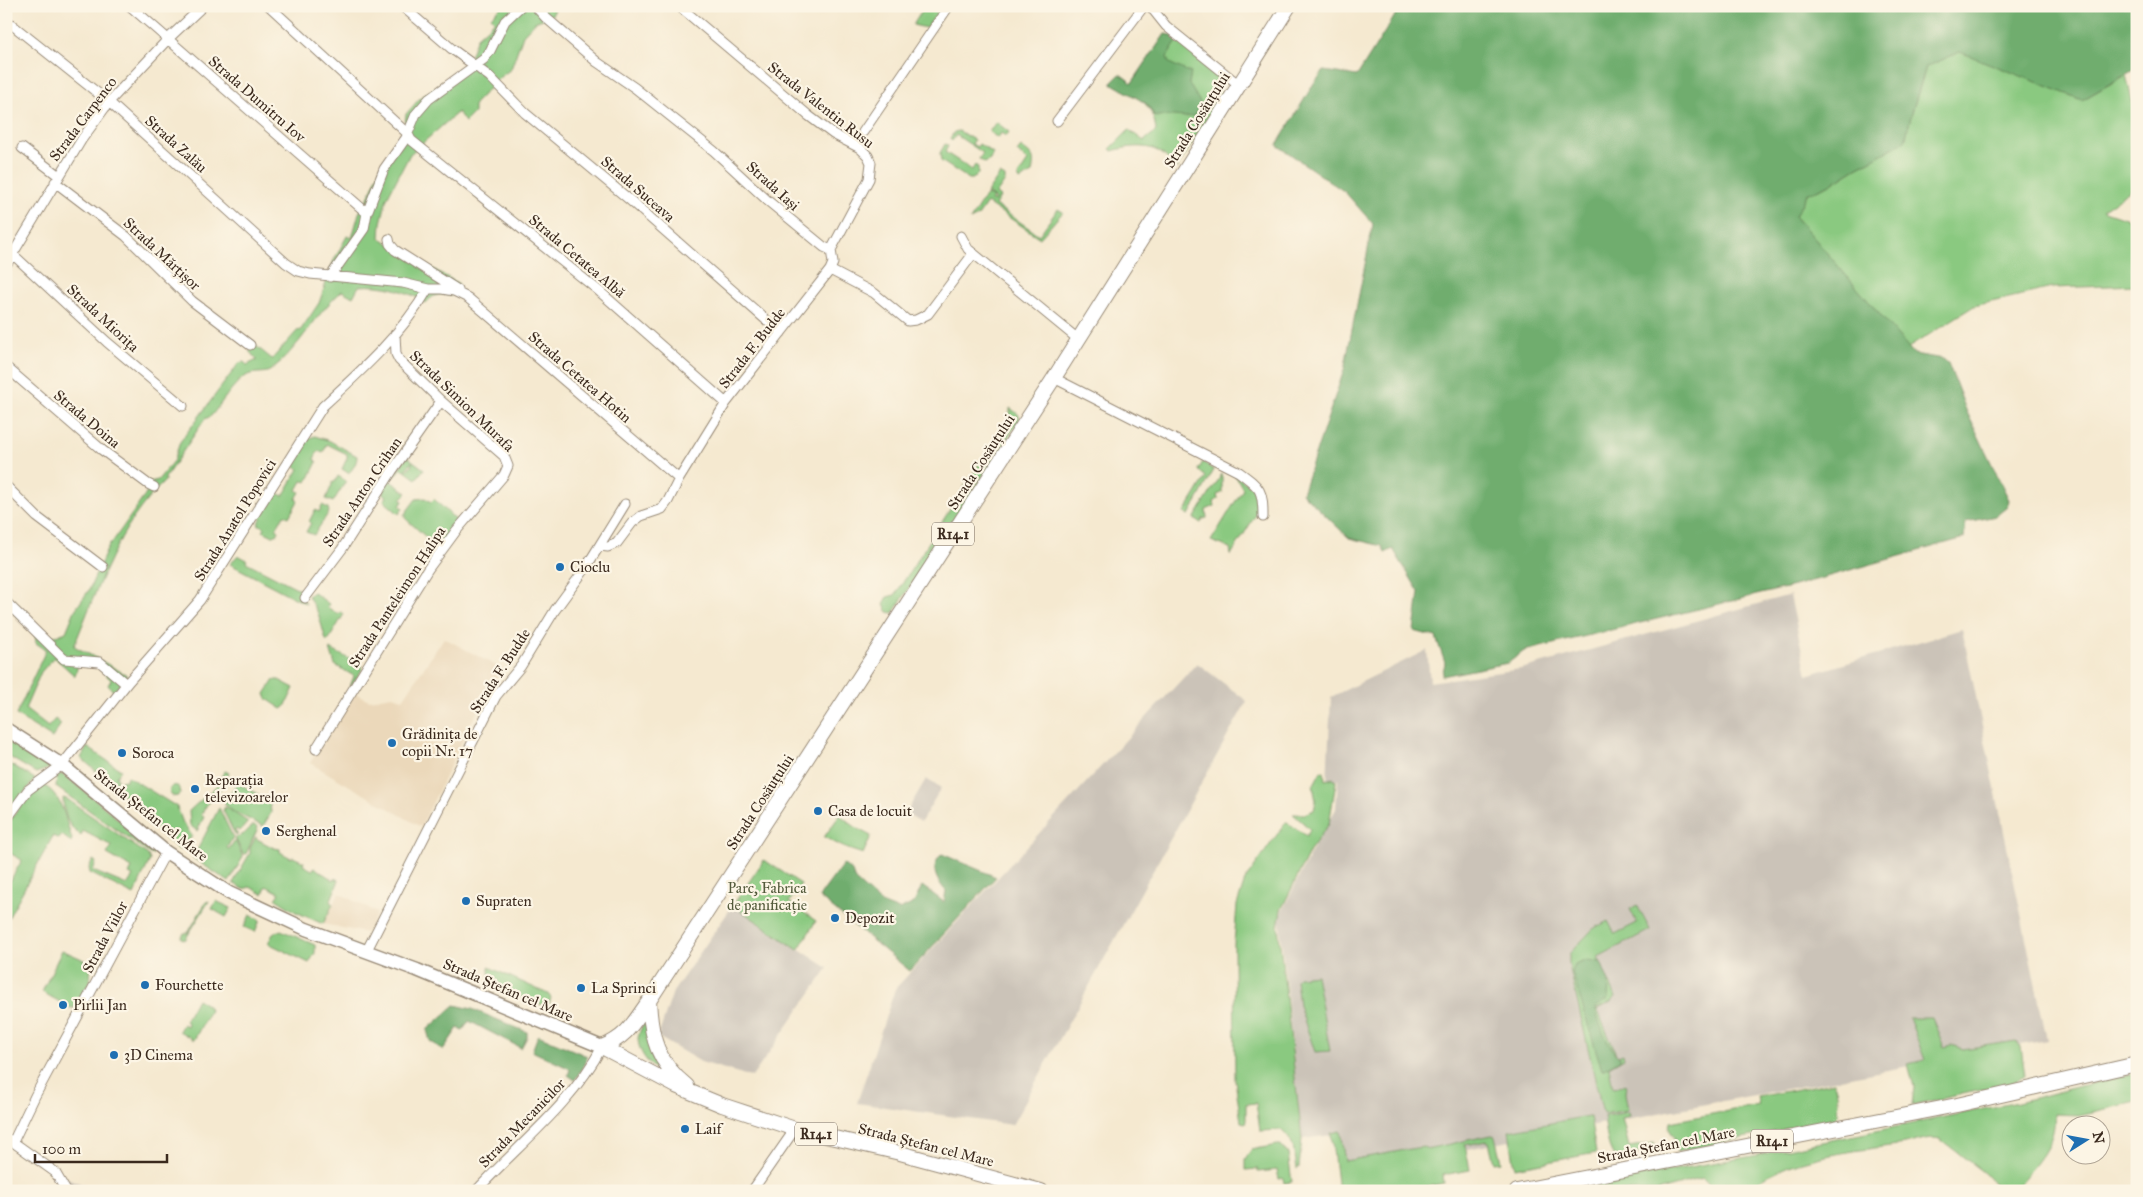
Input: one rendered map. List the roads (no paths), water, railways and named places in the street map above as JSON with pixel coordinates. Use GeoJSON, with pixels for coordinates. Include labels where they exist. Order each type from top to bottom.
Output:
{"type":"FeatureCollection","features":[{"type":"Feature","properties":{"kind":"main road","name":"Strada Cosăuțului"},"geometry":{"type":"LineString","coordinates":[[602,1047],[618,1040],[626,1033],[649,1001],[1079,340],[1238,84],[1289,6]]}},
{"type":"Feature","properties":{"kind":"main road","name":"Strada Ștefan cel Mare"},"geometry":{"type":"LineString","coordinates":[[6,729],[62,765],[166,852],[229,893],[306,929],[463,988],[602,1047],[656,1077],[722,1105],[795,1129],[900,1153],[1003,1186],[1041,1191]]}},
{"type":"Feature","properties":{"kind":"main road","name":"R14.1"},"geometry":{"type":"LineString","coordinates":[[649,1001],[654,1040],[662,1059],[677,1078],[698,1094]]}},
{"type":"Feature","properties":{"kind":"main road","name":"Strada Ștefan cel Mare"},"geometry":{"type":"LineString","coordinates":[[1516,1191],[2028,1090],[2137,1064]]}},
{"type":"Feature","properties":{"kind":"street","name":"Strada Dumitru Iov"},"geometry":{"type":"LineString","coordinates":[[130,6],[367,213]]}},
{"type":"Feature","properties":{"kind":"street","name":"Strada Carpenco"},"geometry":{"type":"LineString","coordinates":[[6,265],[9,251],[82,139],[109,102],[168,39],[203,6]]}},
{"type":"Feature","properties":{"kind":"street","name":"Strada Cetatea Albă"},"geometry":{"type":"LineString","coordinates":[[269,6],[408,134],[411,140],[598,291],[726,403]]}},
{"type":"Feature","properties":{"kind":"street","name":"Strada Suceava"},"geometry":{"type":"LineString","coordinates":[[402,6],[452,49],[502,88],[525,113],[624,195],[781,333]]}},
{"type":"Feature","properties":{"kind":"street"},"geometry":{"type":"LineString","coordinates":[[330,277],[364,229],[367,213],[384,169],[408,134],[416,114],[429,99],[476,66],[490,51],[505,21],[521,6]]}},
{"type":"Feature","properties":{"kind":"street","name":"Strada Iași"},"geometry":{"type":"LineString","coordinates":[[535,6],[597,62],[634,88],[714,151],[768,201],[830,250]]}},
{"type":"Feature","properties":{"kind":"street","name":"Strada Valentin Rusu"},"geometry":{"type":"LineString","coordinates":[[679,6],[809,116],[833,134],[860,148],[868,156],[871,170],[869,179],[830,250]]}},
{"type":"Feature","properties":{"kind":"street"},"geometry":{"type":"LineString","coordinates":[[690,14],[696,6]]}},
{"type":"Feature","properties":{"kind":"street"},"geometry":{"type":"LineString","coordinates":[[863,132],[949,6]]}},
{"type":"Feature","properties":{"kind":"street"},"geometry":{"type":"LineString","coordinates":[[1057,121],[1148,7],[1166,26],[1238,84]]}},
{"type":"Feature","properties":{"kind":"street","name":"Strada Zalău"},"geometry":{"type":"LineString","coordinates":[[6,20],[109,102],[286,262],[298,271],[330,277]]}},
{"type":"Feature","properties":{"kind":"street","name":"Strada Mărțișor"},"geometry":{"type":"LineString","coordinates":[[22,148],[126,236],[192,301],[250,345]]}},
{"type":"Feature","properties":{"kind":"street"},"geometry":{"type":"LineString","coordinates":[[961,236],[973,254],[1079,340]]}},
{"type":"Feature","properties":{"kind":"street","name":"Strada Cetatea Hotin"},"geometry":{"type":"LineString","coordinates":[[389,239],[390,244],[395,250],[455,288],[463,296]]}},
{"type":"Feature","properties":{"kind":"street"},"geometry":{"type":"LineString","coordinates":[[830,250],[833,263],[830,270],[874,293],[908,321],[916,320],[928,314],[973,254]]}},
{"type":"Feature","properties":{"kind":"street","name":"Strada Miorița"},"geometry":{"type":"LineString","coordinates":[[9,251],[114,348],[183,406]]}},
{"type":"Feature","properties":{"kind":"street","name":"Strada F. Budde"},"geometry":{"type":"LineString","coordinates":[[600,546],[617,543],[632,523],[641,516],[662,509],[668,502],[679,479],[726,403],[830,270]]}},
{"type":"Feature","properties":{"kind":"street","name":"Strada Cetatea Hotin"},"geometry":{"type":"LineString","coordinates":[[330,277],[388,281],[428,289],[442,288],[468,298],[679,479]]}},
{"type":"Feature","properties":{"kind":"street","name":"Strada Anatol Popovici"},"geometry":{"type":"LineString","coordinates":[[6,820],[28,790],[62,765],[126,684],[200,600],[323,406],[396,334],[418,306],[428,289]]}},
{"type":"Feature","properties":{"kind":"street","name":"Strada Simion Murafa"},"geometry":{"type":"LineString","coordinates":[[396,334],[397,356]]}},
{"type":"Feature","properties":{"kind":"street","name":"Strada Simion Murafa"},"geometry":{"type":"LineString","coordinates":[[381,349],[397,356],[414,376],[504,456],[508,466]]}},
{"type":"Feature","properties":{"kind":"street","name":"Strada Doina"},"geometry":{"type":"LineString","coordinates":[[6,367],[102,450],[154,487]]}},
{"type":"Feature","properties":{"kind":"street"},"geometry":{"type":"LineString","coordinates":[[1054,378],[1239,472],[1257,485],[1263,499],[1263,518]]}},
{"type":"Feature","properties":{"kind":"street","name":"Strada Anton Crihan"},"geometry":{"type":"LineString","coordinates":[[305,598],[342,549],[392,470],[441,401]]}},
{"type":"Feature","properties":{"kind":"street","name":"Strada Panteleimon Halipa"},"geometry":{"type":"LineString","coordinates":[[316,748],[428,569],[456,531],[504,475],[508,466]]}},
{"type":"Feature","properties":{"kind":"street"},"geometry":{"type":"LineString","coordinates":[[6,486],[37,517],[103,566]]}},
{"type":"Feature","properties":{"kind":"street","name":"Strada F. Budde"},"geometry":{"type":"LineString","coordinates":[[366,950],[496,696],[521,666],[600,546],[625,504]]}},
{"type":"Feature","properties":{"kind":"street"},"geometry":{"type":"LineString","coordinates":[[6,602],[64,659],[100,662],[126,684]]}},
{"type":"Feature","properties":{"kind":"street","name":"Strada Viilor"},"geometry":{"type":"LineString","coordinates":[[66,1191],[55,1172],[9,1140],[40,1087],[166,852]]}},
{"type":"Feature","properties":{"kind":"street","name":"Strada Mecanicilor"},"geometry":{"type":"LineString","coordinates":[[476,1191],[504,1160],[552,1116],[580,1082],[602,1047]]}},
{"type":"Feature","properties":{"kind":"street"},"geometry":{"type":"LineString","coordinates":[[752,1191],[795,1129]]}},
{"type":"Feature","properties":{"kind":"place","name":"Cioclu"},"geometry":{"type":"Point","coordinates":[560,567]}},
{"type":"Feature","properties":{"kind":"place","name":"Grădinița de copii Nr. 17"},"geometry":{"type":"Point","coordinates":[392,743]}},
{"type":"Feature","properties":{"kind":"place","name":"Soroca"},"geometry":{"type":"Point","coordinates":[122,753]}},
{"type":"Feature","properties":{"kind":"place","name":"Reparația televizoarelor"},"geometry":{"type":"Point","coordinates":[195,789]}},
{"type":"Feature","properties":{"kind":"place","name":"Casa de locuit"},"geometry":{"type":"Point","coordinates":[818,811]}},
{"type":"Feature","properties":{"kind":"place","name":"Serghenal"},"geometry":{"type":"Point","coordinates":[266,831]}},
{"type":"Feature","properties":{"kind":"place","name":"Supraten"},"geometry":{"type":"Point","coordinates":[466,901]}},
{"type":"Feature","properties":{"kind":"place","name":"Depozit"},"geometry":{"type":"Point","coordinates":[835,918]}},
{"type":"Feature","properties":{"kind":"place","name":"Fourchette"},"geometry":{"type":"Point","coordinates":[145,985]}},
{"type":"Feature","properties":{"kind":"place","name":"La Sprinci"},"geometry":{"type":"Point","coordinates":[581,988]}},
{"type":"Feature","properties":{"kind":"place","name":"Pirlii Jan"},"geometry":{"type":"Point","coordinates":[63,1005]}},
{"type":"Feature","properties":{"kind":"place","name":"3D Cinema"},"geometry":{"type":"Point","coordinates":[114,1055]}},
{"type":"Feature","properties":{"kind":"place","name":"Laif"},"geometry":{"type":"Point","coordinates":[685,1129]}},
{"type":"Feature","properties":{"kind":"park label","name":"Parc, Fabrica de panificație"},"geometry":{"type":"Point","coordinates":[767,896]}}]}
